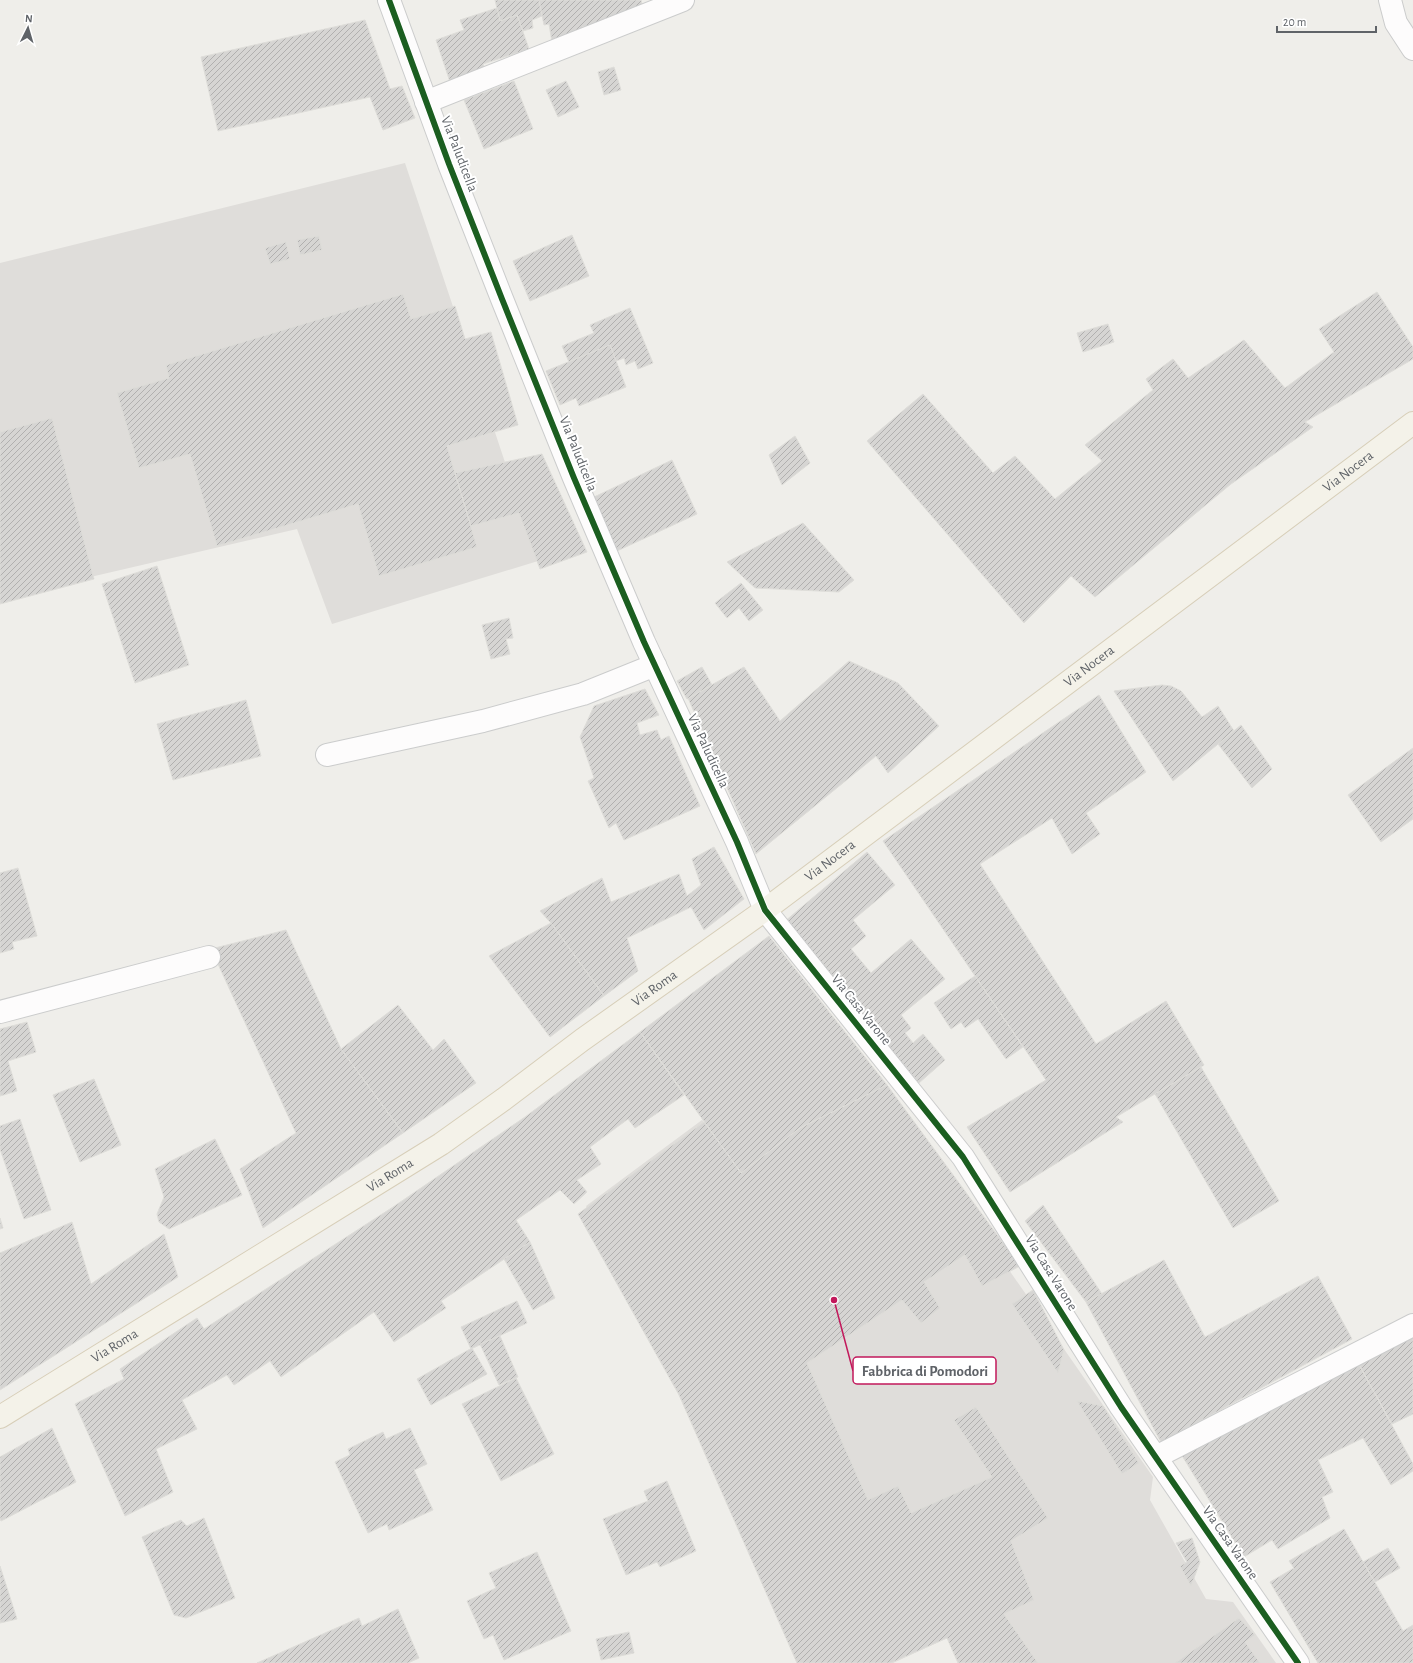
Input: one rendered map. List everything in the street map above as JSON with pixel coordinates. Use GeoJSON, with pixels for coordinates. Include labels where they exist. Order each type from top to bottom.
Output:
{"type":"FeatureCollection","features":[{"type":"Feature","properties":{"kind":"main road","name":"Via Nocera"},"geometry":{"type":"LineString","coordinates":[[765,910],[1413,423]]}},
{"type":"Feature","properties":{"kind":"main road","name":"Via Roma"},"geometry":{"type":"LineString","coordinates":[[0,1417],[441,1144],[582,1040],[765,910]]}},
{"type":"Feature","properties":{"kind":"street","name":"Via Paludicella"},"geometry":{"type":"LineString","coordinates":[[389,0],[504,307],[571,471],[655,665],[737,842],[765,910]]}},
{"type":"Feature","properties":{"kind":"street"},"geometry":{"type":"LineString","coordinates":[[426,102],[683,0]]}},
{"type":"Feature","properties":{"kind":"street"},"geometry":{"type":"LineString","coordinates":[[1390,0],[1396,23],[1413,49]]}},
{"type":"Feature","properties":{"kind":"street"},"geometry":{"type":"LineString","coordinates":[[327,755],[483,721],[583,694],[655,665]]}},
{"type":"Feature","properties":{"kind":"street","name":"Via Casa Varone"},"geometry":{"type":"LineString","coordinates":[[765,910],[963,1157],[1121,1407],[1298,1663]]}},
{"type":"Feature","properties":{"kind":"street"},"geometry":{"type":"LineString","coordinates":[[0,1012],[209,957]]}},
{"type":"Feature","properties":{"kind":"street"},"geometry":{"type":"LineString","coordinates":[[1156,1457],[1413,1325]]}},
{"type":"Feature","properties":{"kind":"shaded area"},"geometry":{"type":"Polygon","coordinates":[[[405,163],[538,561],[332,624],[297,529],[0,598],[0,263],[405,163]]]}},
{"type":"Feature","properties":{"kind":"shaded area"},"geometry":{"type":"Polygon","coordinates":[[[881,1086],[1153,1477],[1150,1500],[1206,1599],[1233,1602],[1276,1663],[970,1663],[956,1634],[893,1663],[805,1663],[689,1394],[586,1206],[702,1120],[741,1168],[881,1086]]]}},
{"type":"Feature","properties":{"kind":"building"},"geometry":{"type":"Polygon","coordinates":[[[495,0],[539,0],[542,16],[532,20],[533,28],[523,31],[517,15],[500,21],[495,0]]]}},
{"type":"Feature","properties":{"kind":"building"},"geometry":{"type":"Polygon","coordinates":[[[539,0],[641,0],[643,8],[630,17],[582,27],[584,35],[552,42],[549,24],[544,25],[539,0]]]}},
{"type":"Feature","properties":{"kind":"building"},"geometry":{"type":"Polygon","coordinates":[[[497,8],[500,21],[517,15],[529,49],[483,64],[486,72],[451,85],[436,40],[464,30],[460,20],[497,8]]]}},
{"type":"Feature","properties":{"kind":"building"},"geometry":{"type":"Polygon","coordinates":[[[365,20],[390,89],[402,86],[415,118],[383,130],[370,97],[218,131],[201,57],[365,20]]]}},
{"type":"Feature","properties":{"kind":"building"},"geometry":{"type":"Polygon","coordinates":[[[614,67],[621,90],[604,95],[598,72],[614,67]]]}},
{"type":"Feature","properties":{"kind":"building"},"geometry":{"type":"Polygon","coordinates":[[[514,81],[533,129],[484,149],[464,100],[514,81]]]}},
{"type":"Feature","properties":{"kind":"building"},"geometry":{"type":"Polygon","coordinates":[[[566,81],[579,107],[558,117],[546,90],[566,81]]]}},
{"type":"Feature","properties":{"kind":"building"},"geometry":{"type":"Polygon","coordinates":[[[572,235],[589,276],[530,301],[513,261],[572,235]]]}},
{"type":"Feature","properties":{"kind":"building"},"geometry":{"type":"Polygon","coordinates":[[[319,236],[322,250],[300,255],[297,240],[319,236]]]}},
{"type":"Feature","properties":{"kind":"building"},"geometry":{"type":"Polygon","coordinates":[[[286,242],[290,259],[270,264],[265,248],[286,242]]]}},
{"type":"Feature","properties":{"kind":"building"},"geometry":{"type":"Polygon","coordinates":[[[1377,292],[1413,347],[1413,359],[1305,422],[1313,427],[1231,484],[1095,597],[1071,576],[1024,623],[867,441],[923,394],[993,473],[1015,456],[1055,499],[1102,461],[1085,445],[1153,390],[1146,379],[1173,359],[1188,378],[1244,340],[1285,388],[1334,352],[1319,329],[1377,292]]]}},
{"type":"Feature","properties":{"kind":"building"},"geometry":{"type":"Polygon","coordinates":[[[403,294],[411,319],[455,306],[465,339],[491,332],[518,425],[447,446],[477,547],[379,576],[358,504],[217,546],[190,454],[139,468],[117,393],[169,378],[166,365],[403,294]]]}},
{"type":"Feature","properties":{"kind":"building"},"geometry":{"type":"Polygon","coordinates":[[[630,308],[653,363],[638,369],[635,361],[626,365],[624,358],[616,361],[610,345],[569,362],[562,346],[594,333],[590,325],[630,308]]]}},
{"type":"Feature","properties":{"kind":"building"},"geometry":{"type":"Polygon","coordinates":[[[1108,324],[1114,342],[1083,352],[1077,333],[1108,324]]]}},
{"type":"Feature","properties":{"kind":"building"},"geometry":{"type":"Polygon","coordinates":[[[610,345],[626,387],[579,406],[576,398],[560,405],[546,371],[610,345]]]}},
{"type":"Feature","properties":{"kind":"building"},"geometry":{"type":"Polygon","coordinates":[[[52,418],[94,579],[0,604],[0,432],[52,418]]]}},
{"type":"Feature","properties":{"kind":"building"},"geometry":{"type":"Polygon","coordinates":[[[795,436],[810,463],[782,485],[769,455],[795,436]]]}},
{"type":"Feature","properties":{"kind":"building"},"geometry":{"type":"Polygon","coordinates":[[[542,454],[587,552],[540,569],[519,513],[471,526],[455,473],[542,454]]]}},
{"type":"Feature","properties":{"kind":"building"},"geometry":{"type":"Polygon","coordinates":[[[672,460],[697,514],[617,551],[592,498],[672,460]]]}},
{"type":"Feature","properties":{"kind":"building"},"geometry":{"type":"Polygon","coordinates":[[[803,523],[854,580],[839,592],[755,588],[727,562],[803,523]]]}},
{"type":"Feature","properties":{"kind":"building"},"geometry":{"type":"Polygon","coordinates":[[[157,566],[189,665],[135,683],[102,584],[157,566]]]}},
{"type":"Feature","properties":{"kind":"building"},"geometry":{"type":"Polygon","coordinates":[[[741,583],[763,610],[749,621],[739,608],[727,618],[715,603],[741,583]]]}},
{"type":"Feature","properties":{"kind":"building"},"geometry":{"type":"Polygon","coordinates":[[[509,618],[513,638],[506,639],[510,654],[491,659],[482,625],[509,618]]]}},
{"type":"Feature","properties":{"kind":"building"},"geometry":{"type":"Polygon","coordinates":[[[849,661],[898,683],[939,726],[888,773],[876,756],[756,854],[688,698],[744,667],[780,721],[849,661]]]}},
{"type":"Feature","properties":{"kind":"building"},"geometry":{"type":"Polygon","coordinates":[[[702,667],[712,685],[687,699],[677,681],[702,667]]]}},
{"type":"Feature","properties":{"kind":"building"},"geometry":{"type":"Polygon","coordinates":[[[1162,685],[1171,686],[1181,691],[1202,717],[1218,706],[1234,731],[1173,781],[1114,691],[1162,685]]]}},
{"type":"Feature","properties":{"kind":"building"},"geometry":{"type":"Polygon","coordinates":[[[645,689],[659,715],[637,723],[640,735],[657,730],[661,740],[669,736],[700,806],[624,840],[616,823],[609,828],[588,781],[594,778],[580,737],[594,706],[645,689]]]}},
{"type":"Feature","properties":{"kind":"building"},"geometry":{"type":"Polygon","coordinates":[[[1099,695],[1146,772],[1086,813],[1100,834],[1072,854],[1052,818],[980,864],[1096,1044],[1166,1001],[1204,1065],[1116,1117],[1123,1122],[1010,1192],[967,1127],[1046,1080],[883,841],[1099,695]]]}},
{"type":"Feature","properties":{"kind":"building"},"geometry":{"type":"Polygon","coordinates":[[[246,700],[261,756],[173,780],[157,724],[246,700]]]}},
{"type":"Feature","properties":{"kind":"building"},"geometry":{"type":"Polygon","coordinates":[[[1241,725],[1272,769],[1252,788],[1218,744],[1241,725]]]}},
{"type":"Feature","properties":{"kind":"building"},"geometry":{"type":"Polygon","coordinates":[[[1413,748],[1413,819],[1381,842],[1348,795],[1413,748]]]}},
{"type":"Feature","properties":{"kind":"building"},"geometry":{"type":"Polygon","coordinates":[[[714,847],[744,899],[704,930],[691,907],[627,938],[638,971],[604,996],[551,923],[540,911],[602,878],[611,902],[679,874],[687,896],[701,885],[692,859],[714,847]]]}},
{"type":"Feature","properties":{"kind":"building"},"geometry":{"type":"Polygon","coordinates":[[[867,852],[895,885],[853,920],[866,936],[851,949],[871,973],[911,939],[945,979],[901,1015],[911,1028],[905,1033],[913,1043],[923,1034],[945,1060],[919,1083],[784,922],[867,852]]]}},
{"type":"Feature","properties":{"kind":"building"},"geometry":{"type":"Polygon","coordinates":[[[18,868],[37,936],[12,942],[14,949],[0,953],[0,873],[18,868]]]}},
{"type":"Feature","properties":{"kind":"building"},"geometry":{"type":"Polygon","coordinates":[[[551,923],[604,996],[550,1037],[489,956],[551,923]]]}},
{"type":"Feature","properties":{"kind":"building"},"geometry":{"type":"Polygon","coordinates":[[[286,930],[341,1049],[403,1133],[263,1228],[240,1169],[296,1133],[211,949],[286,930]]]}},
{"type":"Feature","properties":{"kind":"building"},"geometry":{"type":"Polygon","coordinates":[[[769,936],[887,1085],[800,1128],[741,1173],[640,1032],[769,936]]]}},
{"type":"Feature","properties":{"kind":"building"},"geometry":{"type":"Polygon","coordinates":[[[975,976],[1023,1047],[1006,1059],[978,1019],[965,1028],[961,1022],[951,1029],[934,1003],[975,976]]]}},
{"type":"Feature","properties":{"kind":"building"},"geometry":{"type":"Polygon","coordinates":[[[398,1005],[433,1050],[444,1039],[476,1083],[403,1133],[341,1049],[398,1005]]]}},
{"type":"Feature","properties":{"kind":"building"},"geometry":{"type":"Polygon","coordinates":[[[27,1022],[36,1052],[8,1061],[17,1091],[0,1096],[0,1029],[27,1022]]]}},
{"type":"Feature","properties":{"kind":"building"},"geometry":{"type":"Polygon","coordinates":[[[640,1032],[684,1095],[635,1128],[628,1119],[590,1147],[601,1164],[577,1180],[587,1192],[574,1204],[560,1190],[516,1220],[530,1242],[441,1301],[446,1308],[394,1342],[374,1312],[281,1377],[270,1361],[234,1385],[227,1375],[182,1400],[197,1429],[156,1449],[173,1492],[125,1516],[75,1404],[124,1379],[120,1369],[197,1318],[204,1329],[393,1207],[525,1117],[640,1032]]]}},
{"type":"Feature","properties":{"kind":"building"},"geometry":{"type":"Polygon","coordinates":[[[1201,1067],[1279,1201],[1233,1228],[1155,1094],[1201,1067]]]}},
{"type":"Feature","properties":{"kind":"building"},"geometry":{"type":"Polygon","coordinates":[[[94,1079],[121,1145],[80,1162],[53,1095],[94,1079]]]}},
{"type":"Feature","properties":{"kind":"building"},"geometry":{"type":"Polygon","coordinates":[[[887,1085],[1020,1266],[982,1286],[965,1255],[924,1282],[940,1308],[921,1323],[902,1300],[807,1363],[868,1500],[898,1486],[911,1513],[992,1477],[954,1420],[976,1407],[1048,1518],[1011,1541],[1034,1600],[1004,1614],[1038,1663],[958,1663],[947,1638],[891,1663],[797,1663],[679,1395],[578,1214],[704,1122],[741,1173],[800,1128],[887,1085]]]}},
{"type":"Feature","properties":{"kind":"building"},"geometry":{"type":"Polygon","coordinates":[[[20,1119],[51,1210],[24,1219],[0,1149],[0,1126],[20,1119]]]}},
{"type":"Feature","properties":{"kind":"building"},"geometry":{"type":"Polygon","coordinates":[[[215,1139],[242,1195],[169,1229],[159,1222],[157,1214],[164,1197],[155,1169],[215,1139]]]}},
{"type":"Feature","properties":{"kind":"building"},"geometry":{"type":"Polygon","coordinates":[[[1043,1205],[1102,1294],[1086,1302],[1025,1221],[1043,1205]]]}},
{"type":"Feature","properties":{"kind":"building"},"geometry":{"type":"Polygon","coordinates":[[[0,1218],[3,1228],[0,1229],[0,1218]]]}},
{"type":"Feature","properties":{"kind":"building"},"geometry":{"type":"Polygon","coordinates":[[[72,1222],[91,1284],[164,1234],[178,1277],[0,1390],[0,1253],[72,1222]]]}},
{"type":"Feature","properties":{"kind":"building"},"geometry":{"type":"Polygon","coordinates":[[[530,1242],[555,1298],[533,1310],[504,1259],[530,1242]]]}},
{"type":"Feature","properties":{"kind":"building"},"geometry":{"type":"Polygon","coordinates":[[[1164,1260],[1205,1337],[1318,1276],[1352,1339],[1161,1442],[1086,1302],[1164,1260]]]}},
{"type":"Feature","properties":{"kind":"building"},"geometry":{"type":"Polygon","coordinates":[[[1033,1290],[1064,1350],[1058,1373],[1012,1304],[1033,1290]]]}},
{"type":"Feature","properties":{"kind":"building"},"geometry":{"type":"Polygon","coordinates":[[[517,1301],[527,1323],[471,1349],[461,1327],[517,1301]]]}},
{"type":"Feature","properties":{"kind":"building"},"geometry":{"type":"Polygon","coordinates":[[[1413,1332],[1413,1414],[1392,1424],[1357,1361],[1413,1332]]]}},
{"type":"Feature","properties":{"kind":"building"},"geometry":{"type":"Polygon","coordinates":[[[500,1336],[518,1377],[499,1385],[480,1344],[500,1336]]]}},
{"type":"Feature","properties":{"kind":"building"},"geometry":{"type":"Polygon","coordinates":[[[472,1348],[487,1374],[431,1405],[417,1379],[472,1348]]]}},
{"type":"Feature","properties":{"kind":"building"},"geometry":{"type":"Polygon","coordinates":[[[1357,1361],[1413,1464],[1413,1471],[1391,1485],[1363,1438],[1318,1460],[1333,1492],[1322,1497],[1330,1518],[1278,1549],[1272,1540],[1244,1557],[1181,1454],[1357,1361]]]}},
{"type":"Feature","properties":{"kind":"building"},"geometry":{"type":"Polygon","coordinates":[[[516,1378],[554,1454],[501,1481],[462,1404],[516,1378]]]}},
{"type":"Feature","properties":{"kind":"building"},"geometry":{"type":"Polygon","coordinates":[[[1077,1401],[1103,1406],[1139,1463],[1122,1474],[1077,1401]]]}},
{"type":"Feature","properties":{"kind":"building"},"geometry":{"type":"Polygon","coordinates":[[[52,1428],[76,1482],[1,1521],[0,1457],[52,1428]]]}},
{"type":"Feature","properties":{"kind":"building"},"geometry":{"type":"Polygon","coordinates":[[[410,1428],[427,1464],[414,1470],[433,1510],[389,1530],[387,1524],[368,1533],[335,1462],[350,1455],[348,1449],[383,1432],[386,1439],[410,1428]]]}},
{"type":"Feature","properties":{"kind":"building"},"geometry":{"type":"Polygon","coordinates":[[[667,1481],[696,1551],[660,1567],[657,1562],[626,1575],[603,1519],[648,1501],[644,1491],[667,1481]]]}},
{"type":"Feature","properties":{"kind":"building"},"geometry":{"type":"Polygon","coordinates":[[[204,1518],[235,1598],[186,1618],[174,1615],[142,1537],[181,1520],[187,1526],[204,1518]]]}},
{"type":"Feature","properties":{"kind":"building"},"geometry":{"type":"Polygon","coordinates":[[[1344,1529],[1403,1631],[1413,1625],[1413,1663],[1318,1663],[1270,1582],[1294,1568],[1289,1561],[1344,1529]]]}},
{"type":"Feature","properties":{"kind":"building"},"geometry":{"type":"Polygon","coordinates":[[[1192,1538],[1200,1562],[1191,1586],[1180,1566],[1187,1562],[1176,1543],[1192,1538]]]}},
{"type":"Feature","properties":{"kind":"building"},"geometry":{"type":"Polygon","coordinates":[[[1388,1548],[1400,1568],[1375,1582],[1363,1562],[1388,1548]]]}},
{"type":"Feature","properties":{"kind":"building"},"geometry":{"type":"Polygon","coordinates":[[[537,1552],[571,1631],[504,1660],[493,1635],[484,1639],[467,1601],[496,1588],[489,1573],[537,1552]]]}},
{"type":"Feature","properties":{"kind":"building"},"geometry":{"type":"Polygon","coordinates":[[[0,1566],[17,1619],[0,1623],[0,1566]]]}},
{"type":"Feature","properties":{"kind":"building"},"geometry":{"type":"Polygon","coordinates":[[[398,1609],[419,1658],[408,1663],[257,1663],[359,1618],[362,1626],[398,1609]]]}},
{"type":"Feature","properties":{"kind":"building"},"geometry":{"type":"Polygon","coordinates":[[[1239,1618],[1255,1635],[1245,1642],[1260,1663],[1175,1663],[1239,1618]]]}},
{"type":"Feature","properties":{"kind":"building"},"geometry":{"type":"Polygon","coordinates":[[[629,1632],[634,1653],[601,1660],[596,1639],[629,1632]]]}},
{"type":"Feature","properties":{"kind":"cycle path"},"geometry":{"type":"LineString","coordinates":[[389,0],[449,164],[574,478],[644,642],[737,842],[765,910],[963,1157],[1121,1407],[1298,1663]]}},
{"type":"Feature","properties":{"kind":"place","name":"Fabbrica di Pomodori"},"geometry":{"type":"Point","coordinates":[834,1300]}}]}
